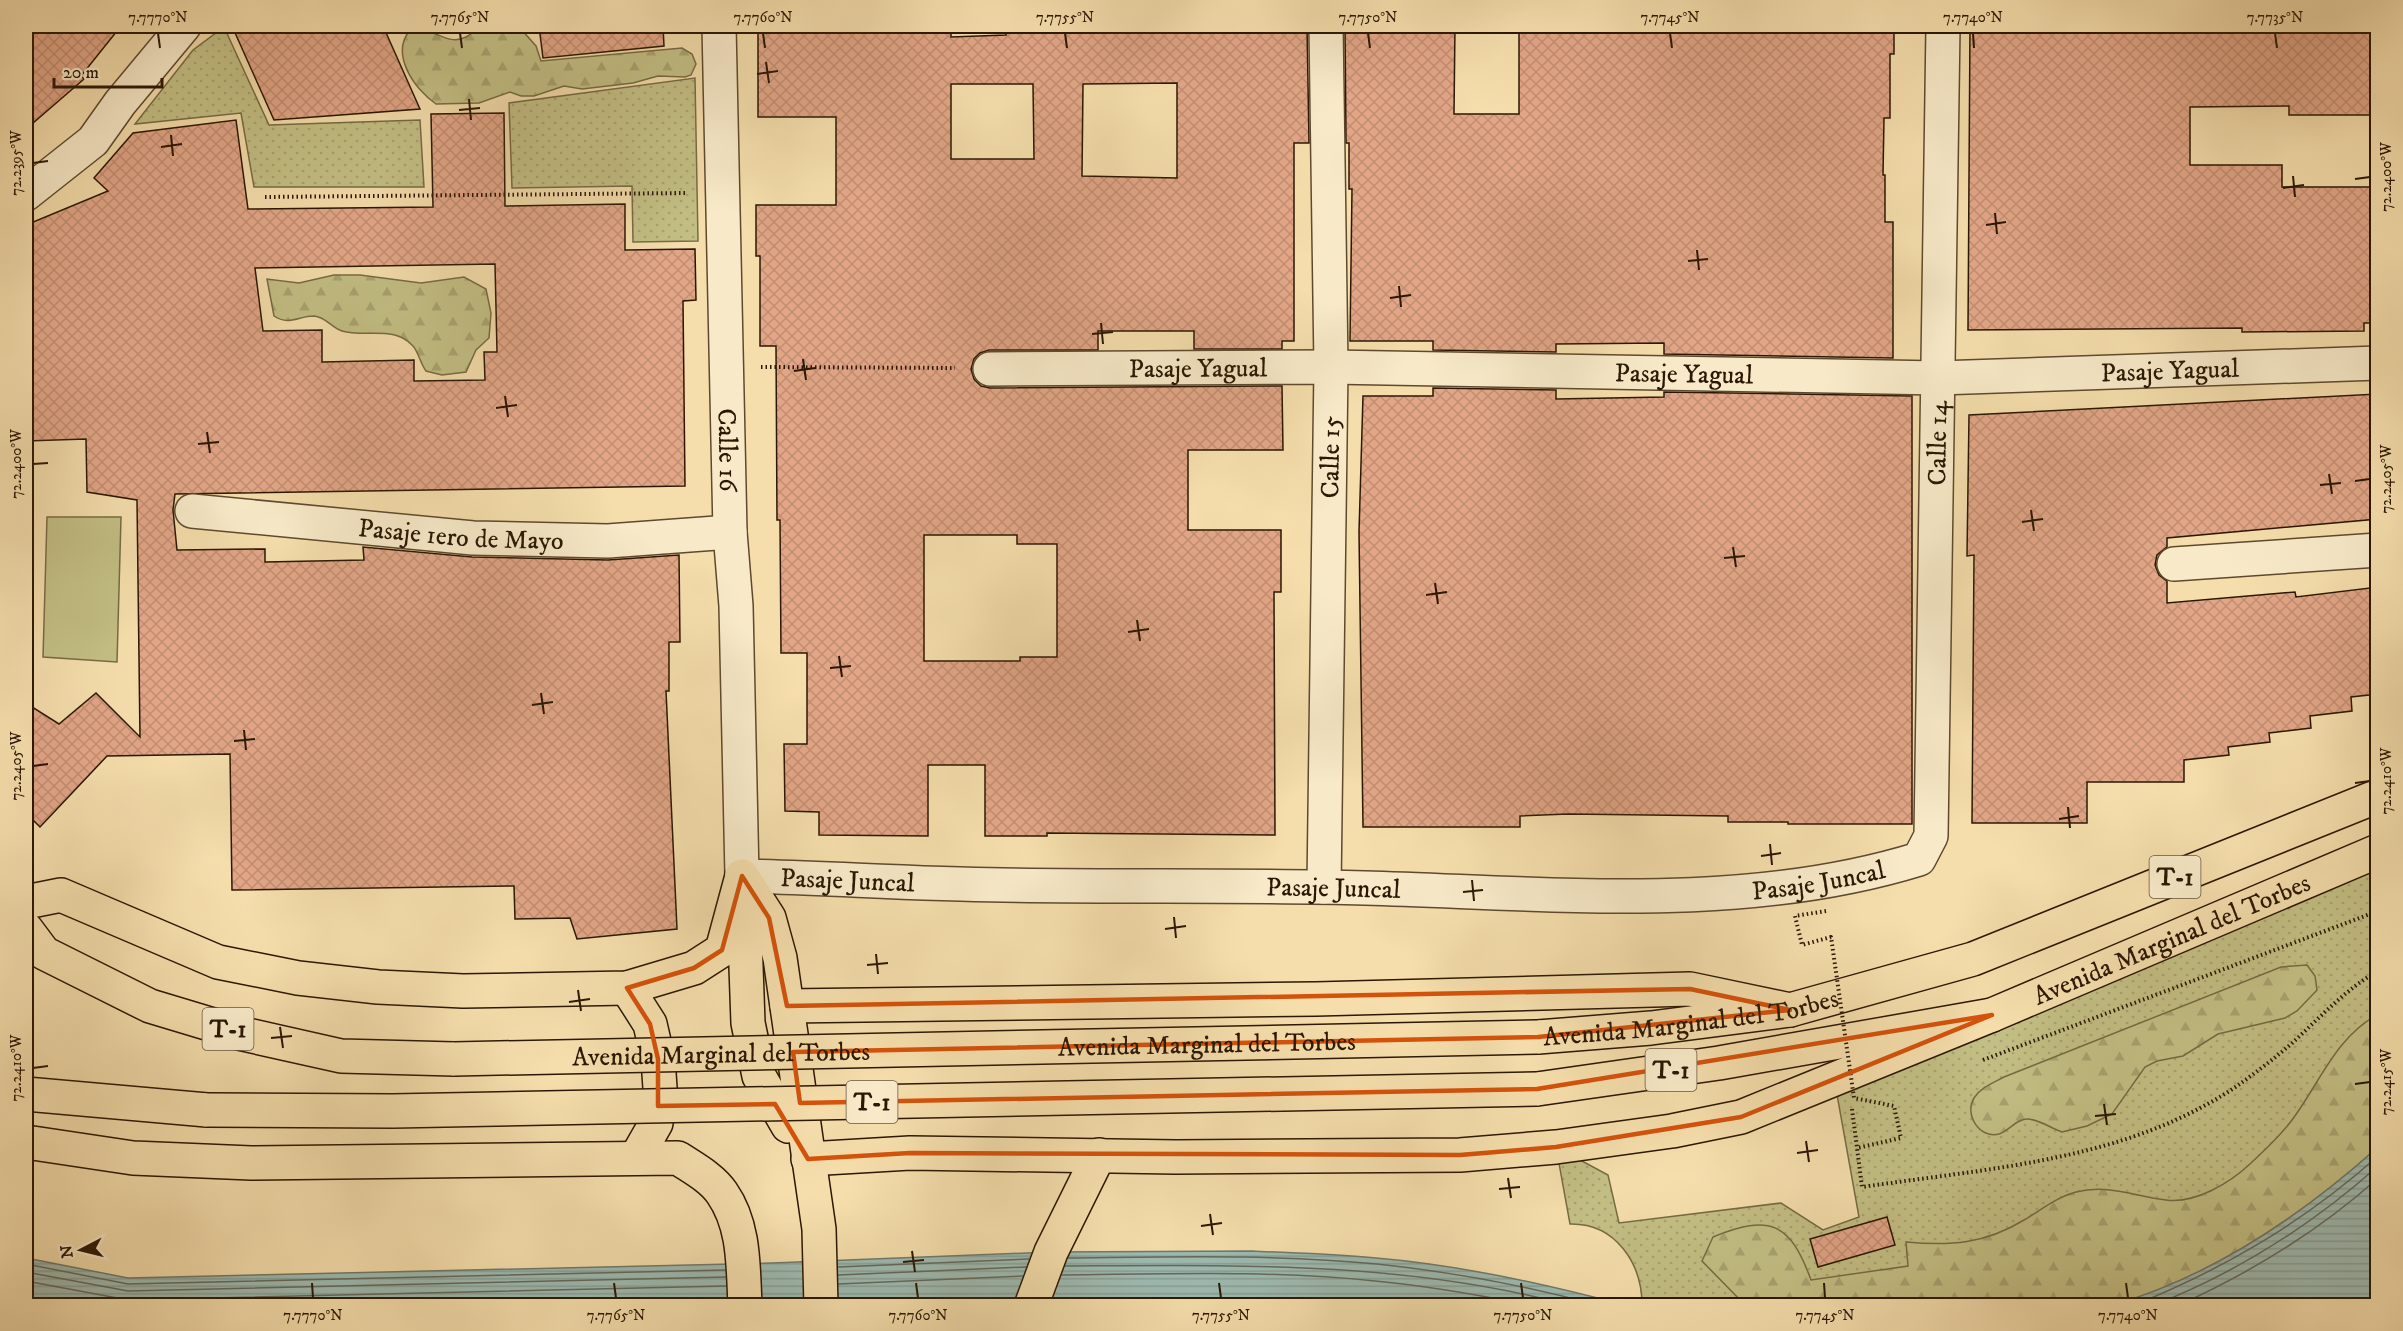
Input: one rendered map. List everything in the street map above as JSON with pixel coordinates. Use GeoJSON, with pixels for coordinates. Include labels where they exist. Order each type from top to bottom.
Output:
{"type":"FeatureCollection","features":[{"type":"Feature","properties":{"kind":"highway","name":"Avenida Marginal del Torbes"},"geometry":{"type":"LineString","coordinates":[[26,929],[44,953],[150,1006],[243,1034],[340,1056],[454,1059],[1538,1037],[1651,1028],[1790,1010],[1973,959],[2378,796]]}},
{"type":"Feature","properties":{"kind":"highway","name":"Avenida Marginal del Torbes"},"geometry":{"type":"LineString","coordinates":[[26,1094],[207,1110],[393,1111],[1537,1089],[1719,1063],[1804,1046],[1992,1015],[2378,851]]}},
{"type":"Feature","properties":{"kind":"highway"},"geometry":{"type":"LineString","coordinates":[[26,902],[61,895],[218,962],[298,978],[378,987],[463,991],[627,987],[694,968],[723,950],[742,876]]}},
{"type":"Feature","properties":{"kind":"highway"},"geometry":{"type":"LineString","coordinates":[[742,876],[769,918],[780,958],[819,1229],[820,1305]]}},
{"type":"Feature","properties":{"kind":"highway"},"geometry":{"type":"LineString","coordinates":[[742,876],[748,1023],[759,1076],[808,1159]]}},
{"type":"Feature","properties":{"kind":"highway"},"geometry":{"type":"LineString","coordinates":[[627,987],[650,1024],[658,1059],[660,1088],[656,1123],[636,1158]]}},
{"type":"Feature","properties":{"kind":"highway"},"geometry":{"type":"LineString","coordinates":[[787,1006],[1316,999],[1690,989],[1790,1010]]}},
{"type":"Feature","properties":{"kind":"highway"},"geometry":{"type":"LineString","coordinates":[[808,1159],[921,1153],[1460,1155],[1556,1147],[1672,1131],[1741,1117],[1992,1015]]}},
{"type":"Feature","properties":{"kind":"highway"},"geometry":{"type":"LineString","coordinates":[[26,1142],[133,1158],[251,1163],[678,1158],[704,1175],[722,1192],[741,1237],[745,1305]]}},
{"type":"Feature","properties":{"kind":"highway"},"geometry":{"type":"LineString","coordinates":[[1031,1305],[1051,1252],[1099,1155]]}},
{"type":"Feature","properties":{"kind":"street"},"geometry":{"type":"LineString","coordinates":[[26,194],[93,141],[120,103],[184,26]]}},
{"type":"Feature","properties":{"kind":"street","name":"Calle 16"},"geometry":{"type":"LineString","coordinates":[[719,26],[730,532],[736,606],[742,876]]}},
{"type":"Feature","properties":{"kind":"street","name":"Calle 15"},"geometry":{"type":"LineString","coordinates":[[1324,887],[1331,367],[1326,26]]}},
{"type":"Feature","properties":{"kind":"street","name":"Calle 14"},"geometry":{"type":"LineString","coordinates":[[1918,859],[1931,836],[1943,26]]}},
{"type":"Feature","properties":{"kind":"street","name":"Pasaje Yagual"},"geometry":{"type":"LineString","coordinates":[[990,369],[1331,367],[1939,378],[2378,363]]}},
{"type":"Feature","properties":{"kind":"street","name":"Pasaje 1ero de Mayo"},"geometry":{"type":"LineString","coordinates":[[192,511],[473,538],[608,541],[730,532]]}},
{"type":"Feature","properties":{"kind":"street"},"geometry":{"type":"LineString","coordinates":[[2174,564],[2378,549]]}},
{"type":"Feature","properties":{"kind":"street","name":"Pasaje Juncal"},"geometry":{"type":"LineString","coordinates":[[742,876],[999,885],[1324,887],[1615,894],[1713,893],[1824,883],[1918,859]]}},
{"type":"Feature","properties":{"kind":"path"},"geometry":{"type":"LineString","coordinates":[[265,197],[724,192]]}},
{"type":"Feature","properties":{"kind":"path"},"geometry":{"type":"LineString","coordinates":[[728,367],[990,369]]}},
{"type":"Feature","properties":{"kind":"path"},"geometry":{"type":"LineString","coordinates":[[1974,1063],[2378,910]]}},
{"type":"Feature","properties":{"kind":"path"},"geometry":{"type":"LineString","coordinates":[[1826,911],[1796,916],[1802,945],[1831,937],[1854,1098],[1894,1106],[1901,1138],[1857,1148]]}},
{"type":"Feature","properties":{"kind":"path"},"geometry":{"type":"LineString","coordinates":[[1884,1097],[1851,1110],[1862,1187],[2043,1160],[2110,1145],[2174,1120],[2235,1087],[2290,1045],[2352,987],[2378,971]]}},
{"type":"Feature","properties":{"kind":"highlighted area"},"geometry":{"type":"Polygon","coordinates":[[[742,876],[769,918],[787,1006],[1690,989],[1790,1010],[1538,1037],[793,1052],[800,1103],[1537,1089],[1992,1015],[1741,1117],[1556,1147],[1460,1155],[910,1153],[808,1159],[775,1104],[658,1106],[658,1059],[650,1024],[627,988],[694,968],[722,950],[742,876]]]}},
{"type":"Feature","properties":{"kind":"green space"},"geometry":{"type":"Polygon","coordinates":[[[482,26],[520,28],[536,46],[541,61],[682,48],[692,54],[696,64],[691,75],[685,77],[658,76],[633,83],[582,89],[564,86],[534,96],[521,96],[510,92],[479,103],[436,104],[420,89],[407,70],[403,59],[405,38],[411,29],[419,29],[452,40],[459,39],[468,36],[482,26]]]}},
{"type":"Feature","properties":{"kind":"green space"},"geometry":{"type":"Polygon","coordinates":[[[224,27],[269,125],[420,120],[424,187],[254,187],[241,113],[135,124],[193,50],[224,27]]]}},
{"type":"Feature","properties":{"kind":"green space"},"geometry":{"type":"Polygon","coordinates":[[[695,78],[698,241],[633,242],[632,186],[512,188],[509,103],[695,78]]]}},
{"type":"Feature","properties":{"kind":"green space"},"geometry":{"type":"Polygon","coordinates":[[[334,275],[360,275],[421,283],[464,277],[486,289],[491,313],[489,338],[476,350],[466,372],[442,375],[426,371],[413,346],[397,336],[342,331],[322,318],[314,316],[284,320],[274,316],[267,279],[299,283],[334,275]]]}},
{"type":"Feature","properties":{"kind":"green space"},"geometry":{"type":"Polygon","coordinates":[[[47,517],[121,517],[117,662],[43,657],[47,517]]]}},
{"type":"Feature","properties":{"kind":"green space"},"geometry":{"type":"Polygon","coordinates":[[[2377,851],[2377,1148],[2113,1306],[1642,1305],[1637,1275],[1623,1249],[1601,1230],[1570,1224],[1556,1147],[1608,1175],[1619,1223],[1781,1203],[1823,1230],[1859,1217],[1834,1078],[2377,851]]]}},
{"type":"Feature","properties":{"kind":"green space"},"geometry":{"type":"Polygon","coordinates":[[[2307,965],[2315,976],[2317,990],[2297,1011],[2285,1018],[2218,1034],[2183,1056],[2157,1061],[2145,1067],[2112,1114],[2087,1126],[2062,1132],[2027,1119],[2019,1121],[1999,1134],[1992,1135],[1980,1129],[1972,1118],[1971,1104],[1977,1094],[2004,1077],[2281,967],[2307,965]]]}},
{"type":"Feature","properties":{"kind":"green space"},"geometry":{"type":"Polygon","coordinates":[[[2377,1015],[2377,1148],[2318,1197],[2254,1241],[2186,1278],[2150,1293],[2113,1306],[1745,1305],[1702,1261],[1713,1237],[1749,1226],[1764,1225],[1776,1228],[1786,1235],[1795,1246],[1811,1280],[1908,1266],[1906,1242],[1938,1244],[1981,1239],[2010,1228],[2056,1200],[2076,1192],[2099,1189],[2166,1200],[2189,1199],[2200,1195],[2233,1178],[2273,1142],[2302,1106],[2339,1048],[2363,1024],[2377,1015]]]}},
{"type":"Feature","properties":{"kind":"water"},"geometry":{"type":"Polygon","coordinates":[[[2377,1148],[2377,1305],[2113,1305],[2186,1278],[2254,1241],[2318,1197],[2377,1148]]]}},
{"type":"Feature","properties":{"kind":"water"},"geometry":{"type":"Polygon","coordinates":[[[1252,1251],[1361,1257],[1439,1265],[1532,1282],[1624,1305],[26,1306],[26,1258],[128,1278],[772,1263],[1051,1252],[1252,1251]]]}},
{"type":"Feature","properties":{"kind":"building"},"geometry":{"type":"Polygon","coordinates":[[[26,26],[121,26],[81,76],[84,79],[26,129],[26,26]]]}},
{"type":"Feature","properties":{"kind":"building"},"geometry":{"type":"Polygon","coordinates":[[[232,26],[383,26],[420,109],[274,120],[232,26]]]}},
{"type":"Feature","properties":{"kind":"building"},"geometry":{"type":"Polygon","coordinates":[[[539,26],[663,26],[664,46],[543,58],[539,26]]]}},
{"type":"Feature","properties":{"kind":"building"},"geometry":{"type":"Polygon","coordinates":[[[758,26],[951,26],[951,37],[1006,35],[1006,26],[1307,26],[1309,143],[1294,143],[1294,341],[1282,341],[1282,349],[1194,349],[1194,331],[1098,331],[1098,350],[989,350],[980,353],[974,359],[971,369],[974,379],[981,386],[990,388],[1282,386],[1283,450],[1188,450],[1188,530],[1281,530],[1281,592],[1274,592],[1275,835],[1047,833],[1047,836],[985,836],[985,765],[928,765],[928,836],[819,835],[819,812],[785,811],[784,744],[807,744],[807,653],[781,653],[780,520],[777,520],[776,346],[760,346],[760,256],[756,256],[756,205],[836,205],[836,117],[758,117],[758,26]],[[1177,83],[1083,84],[1082,176],[1177,178],[1177,83]],[[951,84],[951,159],[1034,159],[1033,84],[951,84]],[[924,535],[924,661],[1020,661],[1020,657],[1057,657],[1057,544],[1017,544],[1017,535],[924,535]]]}},
{"type":"Feature","properties":{"kind":"building"},"geometry":{"type":"Polygon","coordinates":[[[1345,26],[1455,26],[1454,114],[1519,114],[1519,26],[1894,26],[1894,54],[1890,54],[1890,118],[1884,118],[1883,175],[1885,175],[1885,222],[1893,222],[1893,358],[1664,354],[1664,343],[1556,344],[1556,352],[1433,350],[1433,341],[1350,341],[1352,189],[1349,189],[1349,143],[1346,143],[1345,26]]]}},
{"type":"Feature","properties":{"kind":"building"},"geometry":{"type":"Polygon","coordinates":[[[1970,26],[2378,26],[2378,115],[2289,115],[2289,106],[2190,107],[2190,165],[2282,165],[2282,187],[2378,187],[2378,323],[2364,323],[2364,331],[2242,332],[2242,328],[1968,330],[1970,26]]]}},
{"type":"Feature","properties":{"kind":"building"},"geometry":{"type":"Polygon","coordinates":[[[504,113],[505,206],[625,204],[625,250],[695,249],[696,300],[683,301],[685,486],[175,494],[173,510],[177,550],[265,549],[265,562],[364,560],[363,547],[472,557],[608,560],[679,555],[680,642],[669,642],[669,691],[666,691],[677,929],[577,939],[570,918],[515,919],[514,886],[232,890],[230,754],[107,756],[40,827],[26,813],[26,703],[59,724],[96,693],[140,737],[137,500],[87,492],[86,439],[26,441],[26,225],[108,191],[94,178],[133,133],[236,120],[248,209],[433,207],[431,114],[504,113]],[[495,264],[255,268],[263,331],[322,330],[322,362],[414,360],[414,381],[485,380],[484,352],[497,352],[495,264]]]}},
{"type":"Feature","properties":{"kind":"building"},"geometry":{"type":"Polygon","coordinates":[[[1433,388],[1556,390],[1556,399],[1664,397],[1664,392],[1912,396],[1912,824],[1788,824],[1788,822],[1728,822],[1728,816],[1568,814],[1520,816],[1520,827],[1363,827],[1359,532],[1363,396],[1433,396],[1433,388]]]}},
{"type":"Feature","properties":{"kind":"building"},"geometry":{"type":"Polygon","coordinates":[[[2378,394],[2378,519],[2167,538],[2167,547],[2157,555],[2155,565],[2159,575],[2167,581],[2167,603],[2295,592],[2296,597],[2378,587],[2378,694],[2351,697],[2352,711],[2310,716],[2311,728],[2269,733],[2270,742],[2228,747],[2229,755],[2184,760],[2184,782],[2087,782],[2087,823],[1972,823],[1974,555],[1967,556],[1969,415],[2378,394]]]}},
{"type":"Feature","properties":{"kind":"building"},"geometry":{"type":"Polygon","coordinates":[[[1887,1217],[1895,1245],[1818,1267],[1810,1239],[1887,1217]]]}}]}
